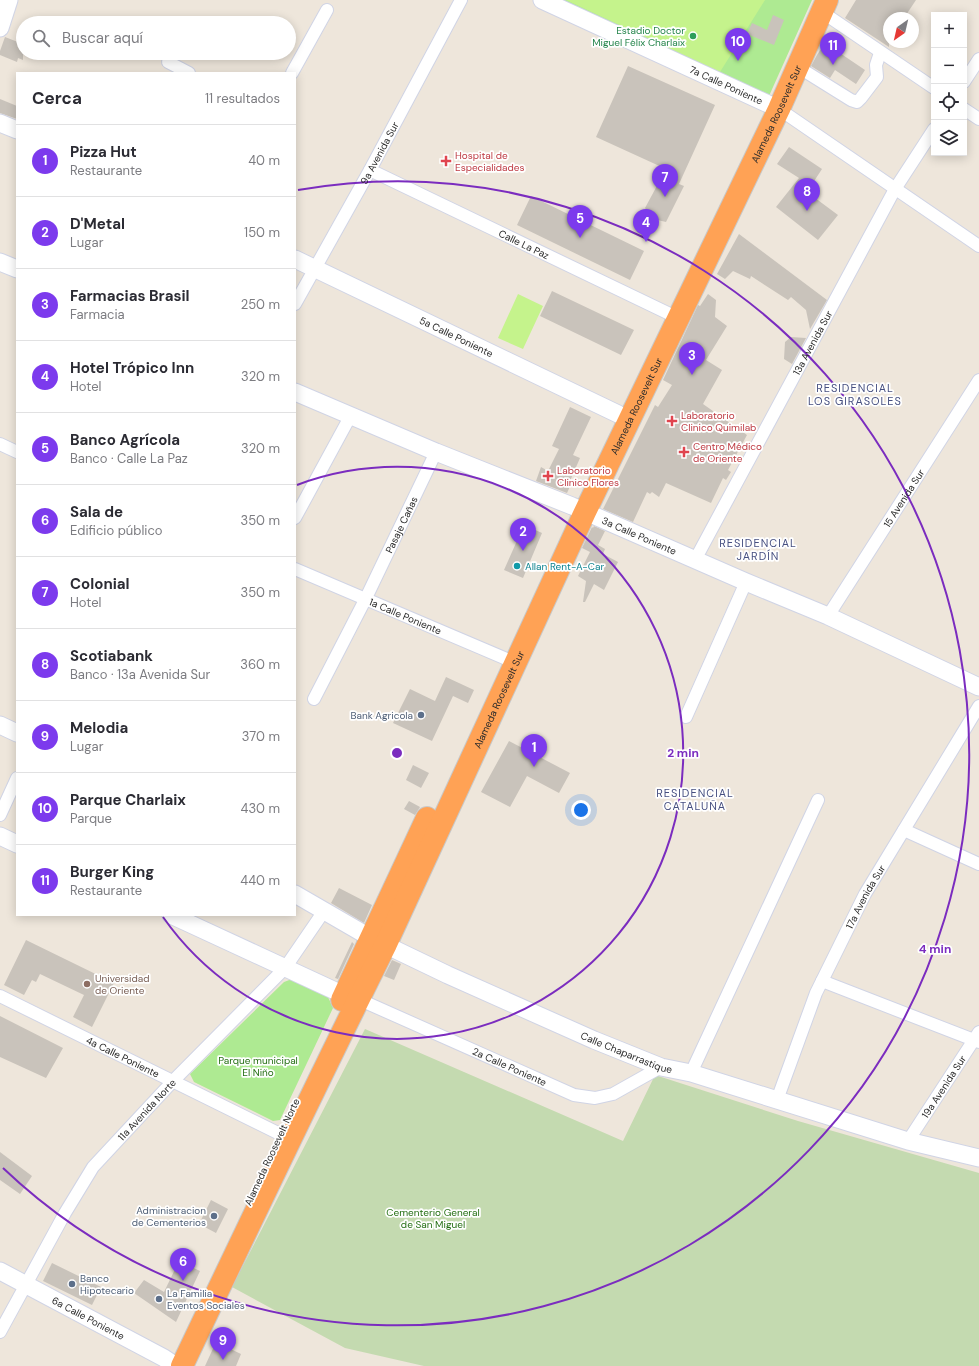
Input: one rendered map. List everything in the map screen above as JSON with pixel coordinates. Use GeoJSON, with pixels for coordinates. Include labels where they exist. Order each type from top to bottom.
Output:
{"type":"FeatureCollection","features":[{"type":"Feature","properties":{"kind":"highway","name":"Alameda Roosevelt Sur"},"geometry":{"type":"LineString","coordinates":[[578,509],[773,106],[820,4]]}},
{"type":"Feature","properties":{"kind":"highway","name":"Alameda Roosevelt Sur"},"geometry":{"type":"LineString","coordinates":[[773,106],[798,67],[820,4]]}},
{"type":"Feature","properties":{"kind":"highway","name":"Alameda Roosevelt Sur"},"geometry":{"type":"LineString","coordinates":[[378,941],[510,660],[578,509],[618,414],[672,315]]}},
{"type":"Feature","properties":{"kind":"highway","name":"Alameda Roosevelt Norte"},"geometry":{"type":"LineString","coordinates":[[176,1365],[285,1136],[353,999],[378,941]]}},
{"type":"Feature","properties":{"kind":"street"},"geometry":{"type":"LineString","coordinates":[[0,28],[9,0]]}},
{"type":"Feature","properties":{"kind":"street","name":"9a Avenida Sur"},"geometry":{"type":"LineString","coordinates":[[296,302],[370,170],[461,0]]}},
{"type":"Feature","properties":{"kind":"street","name":"7a Calle Poniente"},"geometry":{"type":"LineString","coordinates":[[542,0],[773,106],[979,246]]}},
{"type":"Feature","properties":{"kind":"street"},"geometry":{"type":"LineString","coordinates":[[820,4],[880,52],[931,86]]}},
{"type":"Feature","properties":{"kind":"street"},"geometry":{"type":"LineString","coordinates":[[293,72],[327,10]]}},
{"type":"Feature","properties":{"kind":"street"},"geometry":{"type":"LineString","coordinates":[[798,67],[851,100],[857,102],[877,77],[876,65],[880,52]]}},
{"type":"Feature","properties":{"kind":"street"},"geometry":{"type":"LineString","coordinates":[[967,77],[979,59]]}},
{"type":"Feature","properties":{"kind":"street"},"geometry":{"type":"LineString","coordinates":[[168,62],[187,72]]}},
{"type":"Feature","properties":{"kind":"street"},"geometry":{"type":"LineString","coordinates":[[967,111],[979,119]]}},
{"type":"Feature","properties":{"kind":"street"},"geometry":{"type":"LineString","coordinates":[[0,123],[16,130]]}},
{"type":"Feature","properties":{"kind":"street","name":"13a Avenida Sur"},"geometry":{"type":"LineString","coordinates":[[695,560],[895,189],[931,134]]}},
{"type":"Feature","properties":{"kind":"street","name":"Calle La Paz"},"geometry":{"type":"LineString","coordinates":[[370,170],[672,315]]}},
{"type":"Feature","properties":{"kind":"street","name":"5a Calle Poniente"},"geometry":{"type":"LineString","coordinates":[[296,260],[618,414]]}},
{"type":"Feature","properties":{"kind":"street"},"geometry":{"type":"LineString","coordinates":[[0,262],[16,269]]}},
{"type":"Feature","properties":{"kind":"street","name":"15 Avenida Sur"},"geometry":{"type":"LineString","coordinates":[[828,616],[979,380]]}},
{"type":"Feature","properties":{"kind":"street","name":"3a Calle Poniente"},"geometry":{"type":"LineString","coordinates":[[296,392],[436,452],[578,509],[828,616],[979,688]]}},
{"type":"Feature","properties":{"kind":"street"},"geometry":{"type":"LineString","coordinates":[[296,516],[351,415]]}},
{"type":"Feature","properties":{"kind":"street"},"geometry":{"type":"LineString","coordinates":[[0,444],[16,452]]}},
{"type":"Feature","properties":{"kind":"street","name":"Pasaje Cañas"},"geometry":{"type":"LineString","coordinates":[[314,699],[366,598],[436,452]]}},
{"type":"Feature","properties":{"kind":"street","name":"1a Calle Poniente"},"geometry":{"type":"LineString","coordinates":[[296,569],[510,660]]}},
{"type":"Feature","properties":{"kind":"street"},"geometry":{"type":"LineString","coordinates":[[686,717],[746,582]]}},
{"type":"Feature","properties":{"kind":"street","name":"17a Avenida Sur"},"geometry":{"type":"LineString","coordinates":[[777,1100],[816,993],[865,894],[979,706]]}},
{"type":"Feature","properties":{"kind":"street"},"geometry":{"type":"LineString","coordinates":[[0,726],[16,733]]}},
{"type":"Feature","properties":{"kind":"street"},"geometry":{"type":"LineString","coordinates":[[0,815],[16,780]]}},
{"type":"Feature","properties":{"kind":"street"},"geometry":{"type":"LineString","coordinates":[[691,1073],[818,800]]}},
{"type":"Feature","properties":{"kind":"street"},"geometry":{"type":"LineString","coordinates":[[904,830],[979,864]]}},
{"type":"Feature","properties":{"kind":"street"},"geometry":{"type":"LineString","coordinates":[[0,836],[16,844]]}},
{"type":"Feature","properties":{"kind":"street","name":"Calle Chaparrastique"},"geometry":{"type":"LineString","coordinates":[[296,895],[378,941],[463,982],[594,1040],[661,1067],[691,1073],[908,1141],[979,1158]]}},
{"type":"Feature","properties":{"kind":"street","name":"11a Avenida Norte"},"geometry":{"type":"LineString","coordinates":[[0,1332],[65,1213],[94,1167],[173,1081],[285,968],[324,911]]}},
{"type":"Feature","properties":{"kind":"street","name":"2a Calle Poniente"},"geometry":{"type":"LineString","coordinates":[[173,916],[353,999],[574,1096],[595,1098],[613,1094],[661,1067]]}},
{"type":"Feature","properties":{"kind":"street"},"geometry":{"type":"LineString","coordinates":[[822,981],[977,1038]]}},
{"type":"Feature","properties":{"kind":"street","name":"4a Calle Poniente"},"geometry":{"type":"LineString","coordinates":[[0,996],[285,1136]]}},
{"type":"Feature","properties":{"kind":"street","name":"19a Avenida Sur"},"geometry":{"type":"LineString","coordinates":[[908,1141],[977,1038]]}},
{"type":"Feature","properties":{"kind":"street","name":"6a Calle Poniente"},"geometry":{"type":"LineString","coordinates":[[0,1271],[176,1365]]}},
{"type":"Feature","properties":{"kind":"green space"},"geometry":{"type":"Polygon","coordinates":[[[558,0],[812,0],[769,96],[558,0]]]}},
{"type":"Feature","properties":{"kind":"green space","name":"Estadio Doctor Miguel Félix Charlaix"},"geometry":{"type":"Polygon","coordinates":[[[566,0],[765,0],[720,72],[566,0]]]}},
{"type":"Feature","properties":{"kind":"green space"},"geometry":{"type":"Polygon","coordinates":[[[518,294],[543,306],[523,349],[498,338],[518,294]]]}},
{"type":"Feature","properties":{"kind":"green space","name":"Parque municipal El Niño"},"geometry":{"type":"Polygon","coordinates":[[[292,979],[328,997],[333,1008],[280,1120],[273,1121],[194,1082],[190,1074],[284,982],[292,979]]]}},
{"type":"Feature","properties":{"kind":"green space","name":"Cementerio General de San Miguel"},"geometry":{"type":"Polygon","coordinates":[[[365,1029],[623,1141],[655,1075],[798,1121],[979,1173],[979,1366],[424,1366],[345,1348],[232,1287],[365,1029]]]}},
{"type":"Feature","properties":{"kind":"building"},"geometry":{"type":"Polygon","coordinates":[[[856,0],[916,0],[908,12],[883,12],[883,43],[845,18],[856,0]]]}},
{"type":"Feature","properties":{"kind":"building"},"geometry":{"type":"Polygon","coordinates":[[[773,15],[784,20],[774,45],[747,34],[752,23],[767,30],[773,15]]]}},
{"type":"Feature","properties":{"kind":"building"},"geometry":{"type":"Polygon","coordinates":[[[5,37],[16,41],[17,62],[0,55],[5,37]]]}},
{"type":"Feature","properties":{"kind":"building"},"geometry":{"type":"Polygon","coordinates":[[[825,43],[865,70],[856,84],[835,70],[830,78],[811,66],[825,43]]]}},
{"type":"Feature","properties":{"kind":"building"},"geometry":{"type":"Polygon","coordinates":[[[628,66],[715,105],[679,184],[684,186],[666,222],[649,218],[649,213],[645,208],[666,169],[596,137],[628,66]]]}},
{"type":"Feature","properties":{"kind":"building"},"geometry":{"type":"Polygon","coordinates":[[[0,99],[16,106],[16,119],[0,113],[0,99]]]}},
{"type":"Feature","properties":{"kind":"building"},"geometry":{"type":"Polygon","coordinates":[[[789,147],[822,169],[807,192],[838,215],[818,240],[776,207],[799,178],[777,164],[789,147]]]}},
{"type":"Feature","properties":{"kind":"building"},"geometry":{"type":"Polygon","coordinates":[[[531,196],[644,251],[630,280],[517,225],[531,196]]]}},
{"type":"Feature","properties":{"kind":"building"},"geometry":{"type":"Polygon","coordinates":[[[739,234],[827,300],[810,329],[806,310],[791,297],[788,300],[751,276],[750,279],[733,271],[725,279],[717,274],[739,234]]]}},
{"type":"Feature","properties":{"kind":"building"},"geometry":{"type":"Polygon","coordinates":[[[552,291],[634,330],[621,355],[540,316],[552,291]]]}},
{"type":"Feature","properties":{"kind":"building","name":"Centro Médico de Oriente"},"geometry":{"type":"Polygon","coordinates":[[[708,294],[716,300],[715,317],[727,326],[706,360],[722,370],[703,404],[747,435],[728,470],[731,472],[726,480],[723,478],[711,503],[666,483],[659,497],[652,492],[650,494],[647,492],[633,522],[603,509],[655,405],[658,407],[672,385],[663,380],[698,305],[700,306],[708,294]]]}},
{"type":"Feature","properties":{"kind":"building"},"geometry":{"type":"Polygon","coordinates":[[[791,337],[806,338],[792,364],[784,359],[785,342],[791,337]]]}},
{"type":"Feature","properties":{"kind":"building"},"geometry":{"type":"Polygon","coordinates":[[[570,407],[591,417],[573,455],[580,458],[570,481],[572,482],[567,493],[536,481],[541,467],[548,471],[559,449],[552,446],[570,407]]]}},
{"type":"Feature","properties":{"kind":"building"},"geometry":{"type":"Polygon","coordinates":[[[524,525],[542,533],[523,578],[504,570],[524,525]]]}},
{"type":"Feature","properties":{"kind":"building"},"geometry":{"type":"Polygon","coordinates":[[[594,526],[605,531],[598,545],[605,549],[603,554],[618,562],[604,590],[594,584],[585,602],[583,602],[586,581],[578,576],[590,552],[582,548],[592,527],[593,528],[594,526]]]}},
{"type":"Feature","properties":{"kind":"building","name":"Bank Agricola"},"geometry":{"type":"Polygon","coordinates":[[[446,677],[474,690],[468,703],[453,696],[432,741],[393,723],[410,689],[435,701],[446,677]]]}},
{"type":"Feature","properties":{"kind":"building"},"geometry":{"type":"Polygon","coordinates":[[[509,741],[570,773],[559,793],[527,776],[510,807],[481,792],[509,741]]]}},
{"type":"Feature","properties":{"kind":"building"},"geometry":{"type":"Polygon","coordinates":[[[413,765],[429,773],[421,788],[406,780],[413,765]]]}},
{"type":"Feature","properties":{"kind":"building"},"geometry":{"type":"Polygon","coordinates":[[[409,801],[420,807],[415,815],[404,809],[409,801]]]}},
{"type":"Feature","properties":{"kind":"building"},"geometry":{"type":"Polygon","coordinates":[[[339,888],[372,905],[364,923],[331,903],[339,888]]]}},
{"type":"Feature","properties":{"kind":"building","name":"Universidad de Oriente"},"geometry":{"type":"Polygon","coordinates":[[[26,940],[114,983],[92,1027],[73,1017],[84,995],[40,974],[36,982],[32,980],[24,995],[4,985],[26,940]]]}},
{"type":"Feature","properties":{"kind":"building"},"geometry":{"type":"Polygon","coordinates":[[[352,942],[354,944],[338,979],[335,978],[352,942]]]}},
{"type":"Feature","properties":{"kind":"building"},"geometry":{"type":"Polygon","coordinates":[[[392,960],[401,964],[394,980],[384,976],[392,960]]]}},
{"type":"Feature","properties":{"kind":"building"},"geometry":{"type":"Polygon","coordinates":[[[0,1016],[63,1048],[46,1078],[0,1057],[0,1016]]]}},
{"type":"Feature","properties":{"kind":"building"},"geometry":{"type":"Polygon","coordinates":[[[0,1152],[32,1176],[20,1194],[0,1180],[0,1152]]]}},
{"type":"Feature","properties":{"kind":"building","name":"Administracion de Cementerios"},"geometry":{"type":"Polygon","coordinates":[[[211,1200],[228,1209],[216,1233],[199,1224],[211,1200]]]}},
{"type":"Feature","properties":{"kind":"building"},"geometry":{"type":"Polygon","coordinates":[[[179,1261],[200,1271],[176,1322],[134,1293],[144,1280],[164,1292],[179,1261]]]}},
{"type":"Feature","properties":{"kind":"building","name":"Banco Hipotecario"},"geometry":{"type":"Polygon","coordinates":[[[52,1263],[101,1287],[92,1305],[43,1281],[52,1263]]]}},
{"type":"Feature","properties":{"kind":"building"},"geometry":{"type":"Polygon","coordinates":[[[216,1342],[241,1354],[236,1366],[205,1366],[216,1342]]]}},
{"type":"Feature","properties":{"kind":"place","name":"Estadio Doctor Miguel Félix Charlaix"},"geometry":{"type":"Point","coordinates":[693,36]}},
{"type":"Feature","properties":{"kind":"place","name":"Parque Charlaix"},"geometry":{"type":"Point","coordinates":[738,61]}},
{"type":"Feature","properties":{"kind":"place","name":"Burger King"},"geometry":{"type":"Point","coordinates":[833,65]}},
{"type":"Feature","properties":{"kind":"place","name":"Hospital de Especialidades"},"geometry":{"type":"Point","coordinates":[446,161]}},
{"type":"Feature","properties":{"kind":"place","name":"Colonial"},"geometry":{"type":"Point","coordinates":[665,197]}},
{"type":"Feature","properties":{"kind":"place","name":"Scotiabank"},"geometry":{"type":"Point","coordinates":[807,211]}},
{"type":"Feature","properties":{"kind":"place","name":"Banco Agrícola"},"geometry":{"type":"Point","coordinates":[580,238]}},
{"type":"Feature","properties":{"kind":"place","name":"Hotel Trópico Inn"},"geometry":{"type":"Point","coordinates":[646,242]}},
{"type":"Feature","properties":{"kind":"place","name":"Farmacias Brasil"},"geometry":{"type":"Point","coordinates":[692,375]}},
{"type":"Feature","properties":{"kind":"place","name":"Laboratorio Clinico Quimilab"},"geometry":{"type":"Point","coordinates":[672,421]}},
{"type":"Feature","properties":{"kind":"place","name":"Centro Médico de Oriente"},"geometry":{"type":"Point","coordinates":[684,452]}},
{"type":"Feature","properties":{"kind":"place","name":"Laboratorio Clinico Flores"},"geometry":{"type":"Point","coordinates":[548,476]}},
{"type":"Feature","properties":{"kind":"place","name":"D'Metal"},"geometry":{"type":"Point","coordinates":[523,551]}},
{"type":"Feature","properties":{"kind":"place","name":"Allan Rent-A-Car"},"geometry":{"type":"Point","coordinates":[517,566]}},
{"type":"Feature","properties":{"kind":"place","name":"Bank Agricola"},"geometry":{"type":"Point","coordinates":[421,715]}},
{"type":"Feature","properties":{"kind":"place","name":"Pizza Hut"},"geometry":{"type":"Point","coordinates":[534,767]}},
{"type":"Feature","properties":{"kind":"place","name":"Universidad de Oriente"},"geometry":{"type":"Point","coordinates":[87,984]}},
{"type":"Feature","properties":{"kind":"place","name":"Administracion de Cementerios"},"geometry":{"type":"Point","coordinates":[214,1216]}},
{"type":"Feature","properties":{"kind":"place","name":"Sala de"},"geometry":{"type":"Point","coordinates":[183,1281]}},
{"type":"Feature","properties":{"kind":"place","name":"Banco Hipotecario"},"geometry":{"type":"Point","coordinates":[72,1284]}},
{"type":"Feature","properties":{"kind":"place","name":"La Familia Eventos Sociales"},"geometry":{"type":"Point","coordinates":[159,1299]}},
{"type":"Feature","properties":{"kind":"place","name":"Melodia"},"geometry":{"type":"Point","coordinates":[223,1360]}},
{"type":"Feature","properties":{"kind":"district","name":"RESIDENCIAL LOS GIRASOLES"},"geometry":{"type":"Point","coordinates":[855,394]}},
{"type":"Feature","properties":{"kind":"district","name":"RESIDENCIAL JARDÍN"},"geometry":{"type":"Point","coordinates":[758,549]}},
{"type":"Feature","properties":{"kind":"district","name":"RESIDENCIAL CATALUÑA"},"geometry":{"type":"Point","coordinates":[695,799]}}]}
